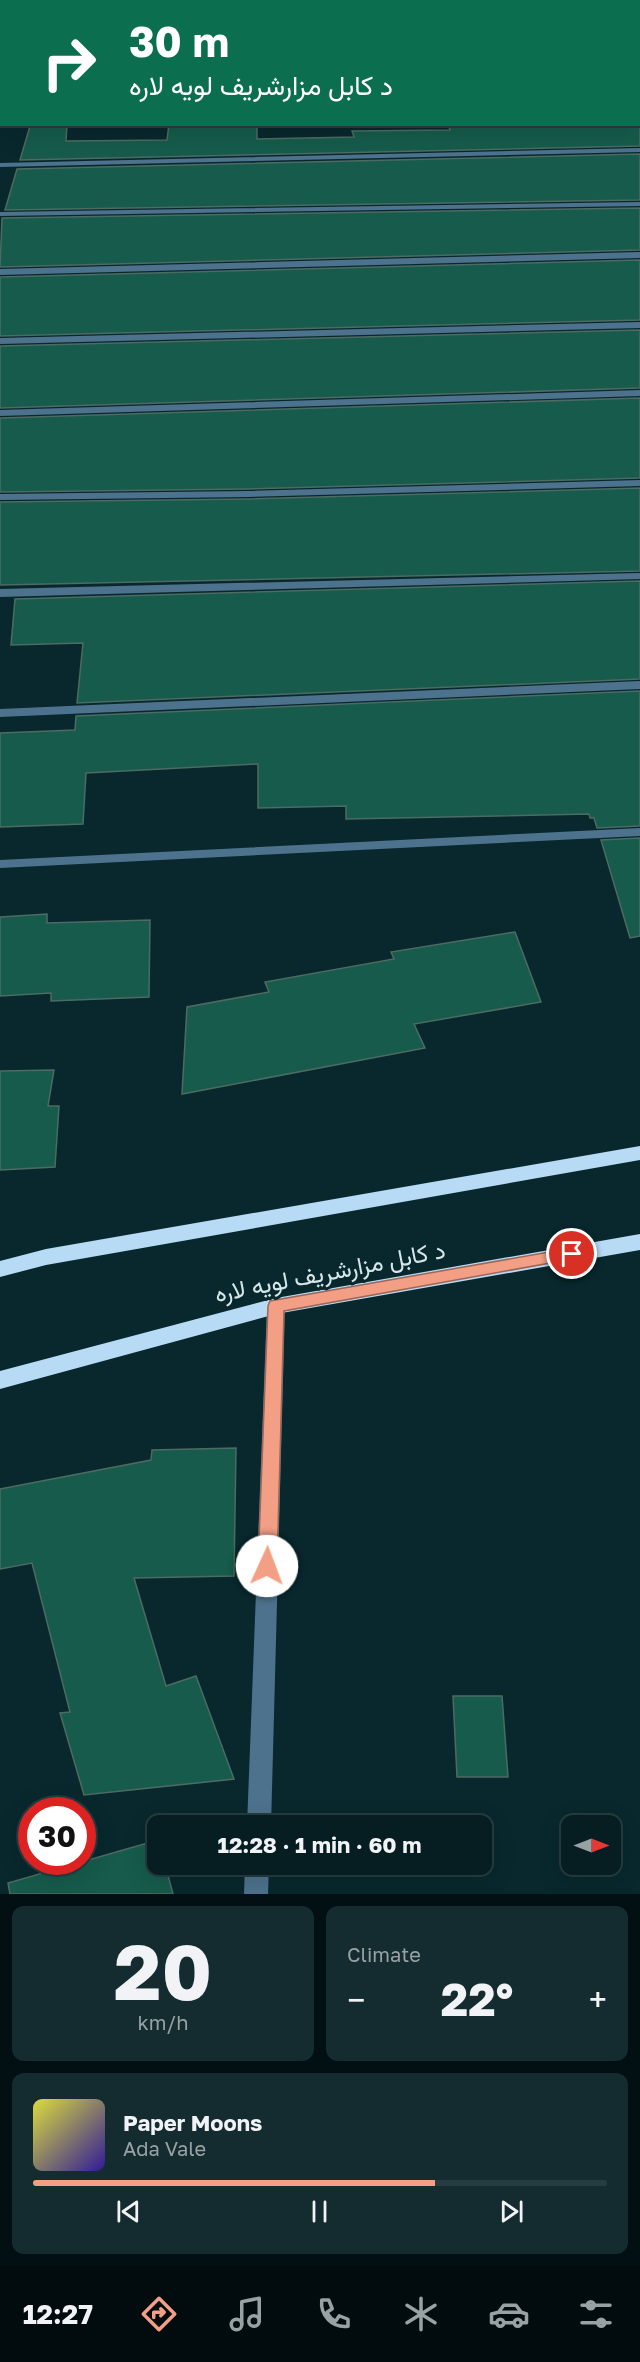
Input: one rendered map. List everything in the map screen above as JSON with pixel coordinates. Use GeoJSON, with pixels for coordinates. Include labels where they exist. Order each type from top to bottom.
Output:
{"type":"FeatureCollection","features":[{"type":"Feature","properties":{"kind":"highway"},"geometry":{"type":"LineString","coordinates":[[0,1269],[57,1254],[640,1153]]}},
{"type":"Feature","properties":{"kind":"highway","name":"د کابل مزارشریف لویه لاره"},"geometry":{"type":"LineString","coordinates":[[0,1380],[276,1306],[640,1242]]}},
{"type":"Feature","properties":{"kind":"street"},"geometry":{"type":"LineString","coordinates":[[0,165],[640,150]]}},
{"type":"Feature","properties":{"kind":"street"},"geometry":{"type":"LineString","coordinates":[[0,214],[640,204]]}},
{"type":"Feature","properties":{"kind":"street"},"geometry":{"type":"LineString","coordinates":[[0,272],[640,255]]}},
{"type":"Feature","properties":{"kind":"street"},"geometry":{"type":"LineString","coordinates":[[0,341],[640,325]]}},
{"type":"Feature","properties":{"kind":"street"},"geometry":{"type":"LineString","coordinates":[[0,413],[640,393]]}},
{"type":"Feature","properties":{"kind":"street"},"geometry":{"type":"LineString","coordinates":[[0,497],[248,495],[640,483]]}},
{"type":"Feature","properties":{"kind":"street"},"geometry":{"type":"LineString","coordinates":[[0,593],[640,576]]}},
{"type":"Feature","properties":{"kind":"street"},"geometry":{"type":"LineString","coordinates":[[0,713],[640,685]]}},
{"type":"Feature","properties":{"kind":"street"},"geometry":{"type":"LineString","coordinates":[[0,864],[640,832]]}},
{"type":"Feature","properties":{"kind":"street"},"geometry":{"type":"LineString","coordinates":[[259,1815],[276,1306]]}},
{"type":"Feature","properties":{"kind":"street"},"geometry":{"type":"LineString","coordinates":[[256,1894],[257,1875]]}},
{"type":"Feature","properties":{"kind":"building"},"geometry":{"type":"Polygon","coordinates":[[[30,126],[67,126],[66,141],[167,140],[169,126],[257,126],[257,139],[354,137],[352,131],[450,130],[449,126],[640,126],[640,146],[20,160],[30,126]]]}},
{"type":"Feature","properties":{"kind":"building"},"geometry":{"type":"Polygon","coordinates":[[[640,154],[640,200],[5,210],[17,169],[640,154]]]}},
{"type":"Feature","properties":{"kind":"building"},"geometry":{"type":"Polygon","coordinates":[[[640,208],[640,250],[0,267],[2,218],[640,208]]]}},
{"type":"Feature","properties":{"kind":"building"},"geometry":{"type":"Polygon","coordinates":[[[640,260],[640,320],[0,336],[0,277],[640,260]]]}},
{"type":"Feature","properties":{"kind":"building"},"geometry":{"type":"Polygon","coordinates":[[[640,330],[640,388],[0,408],[0,346],[640,330]]]}},
{"type":"Feature","properties":{"kind":"building"},"geometry":{"type":"Polygon","coordinates":[[[640,398],[640,478],[248,489],[0,492],[0,418],[640,398]]]}},
{"type":"Feature","properties":{"kind":"building"},"geometry":{"type":"Polygon","coordinates":[[[640,488],[640,571],[0,585],[0,502],[248,499],[640,488]]]}},
{"type":"Feature","properties":{"kind":"building"},"geometry":{"type":"Polygon","coordinates":[[[640,581],[640,679],[77,703],[83,643],[11,645],[15,599],[640,581]]]}},
{"type":"Feature","properties":{"kind":"building"},"geometry":{"type":"Polygon","coordinates":[[[640,691],[640,826],[597,828],[594,818],[590,818],[589,814],[346,819],[346,806],[258,808],[258,764],[86,773],[83,824],[0,827],[0,733],[75,730],[76,716],[640,691]]]}},
{"type":"Feature","properties":{"kind":"building"},"geometry":{"type":"Polygon","coordinates":[[[640,838],[640,936],[630,938],[601,840],[640,838]]]}},
{"type":"Feature","properties":{"kind":"building"},"geometry":{"type":"Polygon","coordinates":[[[47,914],[47,923],[150,920],[149,997],[51,1001],[51,993],[0,996],[0,917],[47,914]]]}},
{"type":"Feature","properties":{"kind":"building"},"geometry":{"type":"Polygon","coordinates":[[[515,932],[541,1002],[414,1024],[425,1048],[182,1094],[187,1007],[269,992],[265,982],[394,959],[391,952],[515,932]]]}},
{"type":"Feature","properties":{"kind":"building"},"geometry":{"type":"Polygon","coordinates":[[[54,1070],[48,1106],[59,1106],[55,1167],[0,1170],[0,1071],[54,1070]]]}},
{"type":"Feature","properties":{"kind":"building"},"geometry":{"type":"Polygon","coordinates":[[[236,1448],[234,1576],[134,1578],[166,1686],[196,1676],[234,1779],[84,1795],[60,1713],[70,1712],[32,1563],[0,1569],[0,1489],[151,1460],[152,1450],[236,1448]]]}},
{"type":"Feature","properties":{"kind":"building"},"geometry":{"type":"Polygon","coordinates":[[[453,1696],[502,1696],[508,1777],[457,1777],[453,1696]]]}},
{"type":"Feature","properties":{"kind":"building"},"geometry":{"type":"Polygon","coordinates":[[[147,1843],[147,1875],[168,1875],[173,1894],[10,1894],[8,1883],[36,1875],[96,1875],[96,1858],[147,1843]]]}},
{"type":"Feature","properties":{"kind":"route"},"geometry":{"type":"LineString","coordinates":[[267,1566],[276,1306],[572,1254]]}}]}
